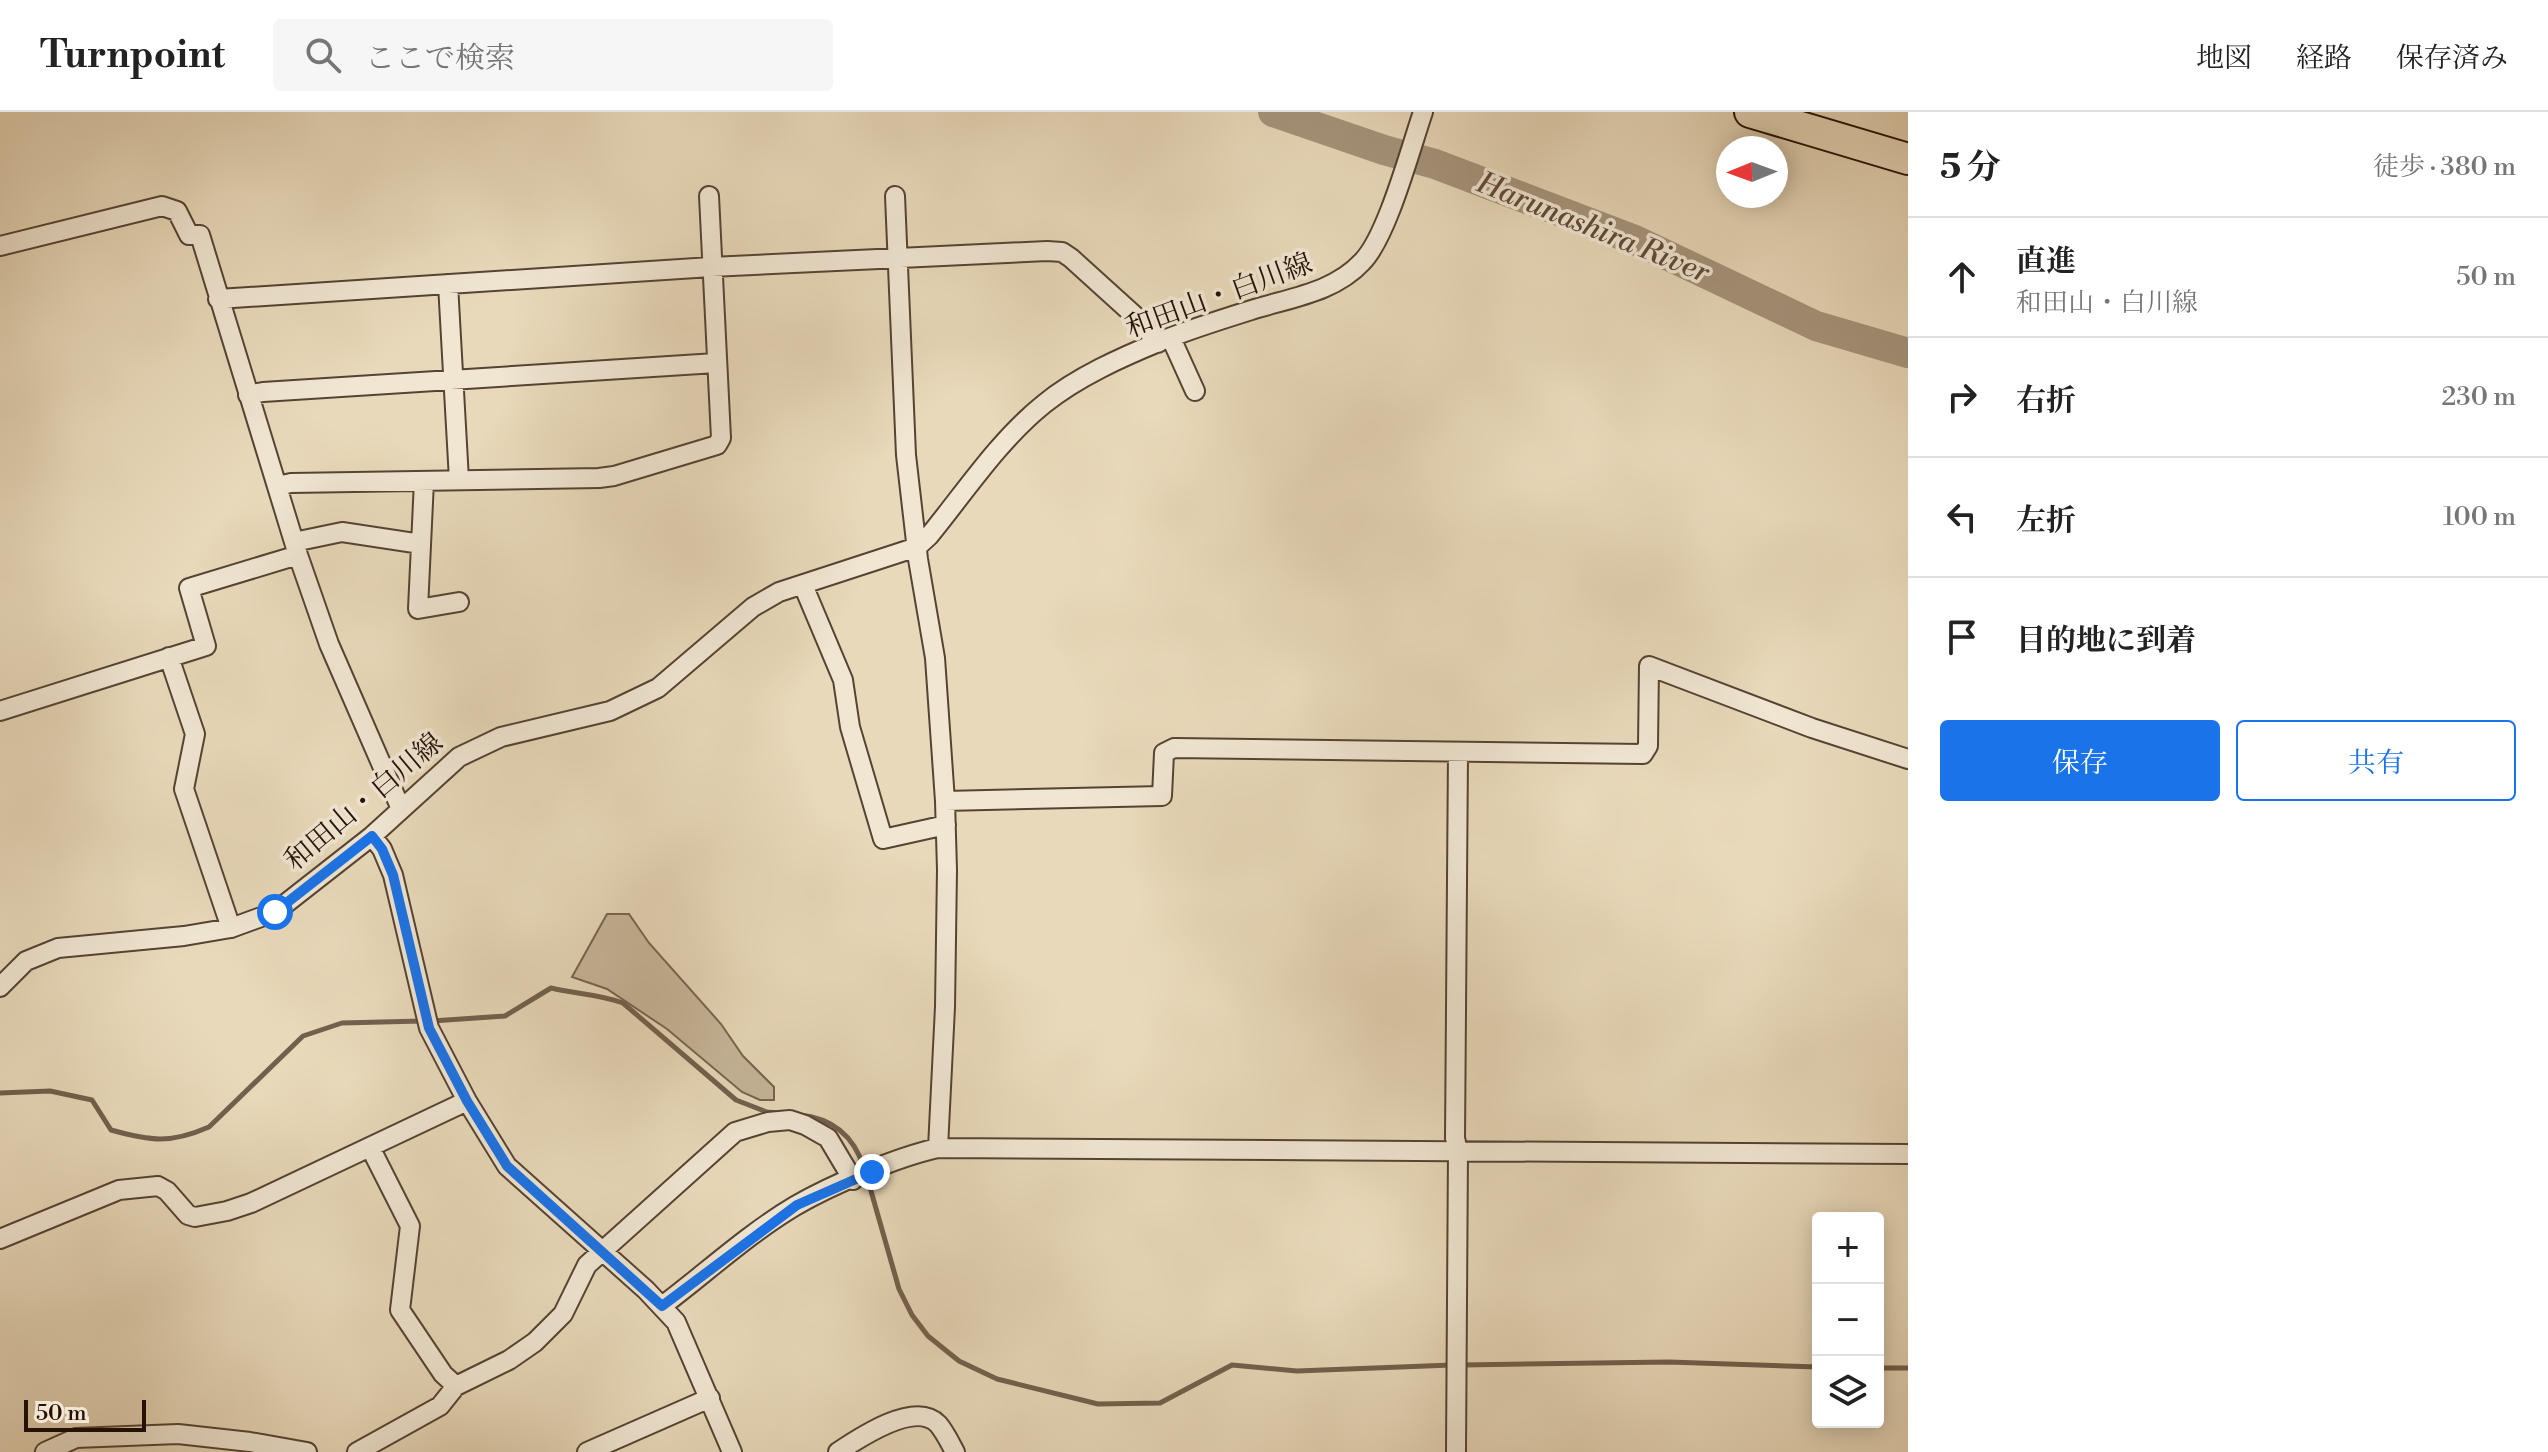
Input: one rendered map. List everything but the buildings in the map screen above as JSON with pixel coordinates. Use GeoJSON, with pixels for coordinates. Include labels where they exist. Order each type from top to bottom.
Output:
{"type":"FeatureCollection","features":[{"type":"Feature","properties":{"kind":"main road"},"geometry":{"type":"LineString","coordinates":[[1750,112],[1908,159]]}},
{"type":"Feature","properties":{"kind":"street","name":"和田山・白川線"},"geometry":{"type":"LineString","coordinates":[[3,978],[26,961],[58,948],[184,936],[231,928],[275,912],[372,836],[459,757],[501,737],[610,711],[658,688],[753,607],[779,592],[917,547],[1004,444],[1044,404],[1082,380],[1164,340],[1315,292],[1350,274],[1371,253],[1423,112]]}},
{"type":"Feature","properties":{"kind":"street"},"geometry":{"type":"LineString","coordinates":[[277,486],[614,476],[717,445],[721,438],[709,196]]}},
{"type":"Feature","properties":{"kind":"street"},"geometry":{"type":"LineString","coordinates":[[895,196],[906,455],[935,658],[945,801],[945,1007],[938,1148]]}},
{"type":"Feature","properties":{"kind":"street"},"geometry":{"type":"LineString","coordinates":[[0,246],[162,206],[177,211],[189,235],[200,235],[296,549],[329,644],[401,809]]}},
{"type":"Feature","properties":{"kind":"street"},"geometry":{"type":"LineString","coordinates":[[218,299],[711,267],[1062,252],[1164,340],[1195,391]]}},
{"type":"Feature","properties":{"kind":"street"},"geometry":{"type":"LineString","coordinates":[[448,284],[459,480]]}},
{"type":"Feature","properties":{"kind":"street"},"geometry":{"type":"LineString","coordinates":[[248,395],[716,363]]}},
{"type":"Feature","properties":{"kind":"street"},"geometry":{"type":"LineString","coordinates":[[424,481],[418,609],[459,602]]}},
{"type":"Feature","properties":{"kind":"street"},"geometry":{"type":"LineString","coordinates":[[0,711],[206,646],[189,588],[342,532],[421,544]]}},
{"type":"Feature","properties":{"kind":"street"},"geometry":{"type":"LineString","coordinates":[[803,585],[843,680],[850,727],[883,839],[946,825]]}},
{"type":"Feature","properties":{"kind":"street"},"geometry":{"type":"LineString","coordinates":[[169,657],[195,734],[184,789],[231,928]]}},
{"type":"Feature","properties":{"kind":"street"},"geometry":{"type":"LineString","coordinates":[[945,801],[1162,796],[1164,753],[1174,748],[1643,754],[1648,746],[1649,666],[1812,728],[1908,759]]}},
{"type":"Feature","properties":{"kind":"street"},"geometry":{"type":"LineString","coordinates":[[1456,1452],[1458,753]]}},
{"type":"Feature","properties":{"kind":"street"},"geometry":{"type":"LineString","coordinates":[[372,836],[382,849],[393,875],[429,1028],[467,1101],[507,1166],[524,1184],[602,1250],[676,1322],[732,1452]]}},
{"type":"Feature","properties":{"kind":"street"},"geometry":{"type":"LineString","coordinates":[[0,1239],[119,1190],[158,1186],[167,1191],[188,1215],[195,1217],[227,1211],[251,1203],[467,1101]]}},
{"type":"Feature","properties":{"kind":"street"},"geometry":{"type":"LineString","coordinates":[[357,1452],[440,1406],[456,1386],[509,1360],[550,1328],[563,1314],[587,1265],[735,1132],[790,1120],[818,1130],[860,1177]]}},
{"type":"Feature","properties":{"kind":"street"},"geometry":{"type":"LineString","coordinates":[[370,1147],[410,1226],[400,1310],[443,1374],[456,1386]]}},
{"type":"Feature","properties":{"kind":"street"},"geometry":{"type":"LineString","coordinates":[[662,1306],[797,1205],[920,1152],[938,1148],[1908,1154]]}},
{"type":"Feature","properties":{"kind":"street"},"geometry":{"type":"LineString","coordinates":[[587,1452],[710,1398]]}},
{"type":"Feature","properties":{"kind":"street"},"geometry":{"type":"LineString","coordinates":[[838,1452],[893,1421],[918,1416],[937,1423],[955,1452]]}},
{"type":"Feature","properties":{"kind":"street"},"geometry":{"type":"LineString","coordinates":[[45,1452],[76,1438],[178,1434],[307,1452]]}},
{"type":"Feature","properties":{"kind":"shaded area"},"geometry":{"type":"Polygon","coordinates":[[[607,914],[629,914],[649,943],[721,1024],[743,1056],[774,1087],[774,1100],[760,1100],[742,1092],[667,1029],[607,989],[572,977],[607,914]]]}},
{"type":"Feature","properties":{"kind":"waterway","name":"Harunashira River"},"geometry":{"type":"LineString","coordinates":[[1273,112],[1435,164],[1635,240],[1816,326],[1908,353]]}},
{"type":"Feature","properties":{"kind":"waterway"},"geometry":{"type":"LineString","coordinates":[[432,1021],[505,1016],[551,988],[614,1000],[623,1003],[736,1100],[778,1113]]}},
{"type":"Feature","properties":{"kind":"waterway"},"geometry":{"type":"LineString","coordinates":[[0,1093],[50,1091],[92,1100],[111,1130],[160,1139],[183,1136],[209,1127],[303,1036],[342,1023],[422,1021]]}},
{"type":"Feature","properties":{"kind":"waterway"},"geometry":{"type":"LineString","coordinates":[[799,1115],[822,1120],[840,1131],[854,1147],[864,1168]]}},
{"type":"Feature","properties":{"kind":"waterway"},"geometry":{"type":"LineString","coordinates":[[867,1177],[899,1289],[912,1315],[928,1336],[959,1361],[997,1379],[1098,1404],[1160,1403],[1232,1365],[1297,1371],[1452,1365]]}},
{"type":"Feature","properties":{"kind":"waterway"},"geometry":{"type":"LineString","coordinates":[[1462,1365],[1669,1362],[1812,1367]]}},
{"type":"Feature","properties":{"kind":"waterway"},"geometry":{"type":"LineString","coordinates":[[1884,1368],[1908,1368]]}},
{"type":"Feature","properties":{"kind":"route"},"geometry":{"type":"LineString","coordinates":[[275,912],[372,836],[382,849],[393,875],[422,1005],[434,1043],[507,1166],[662,1306],[797,1205],[872,1172]]}}]}
